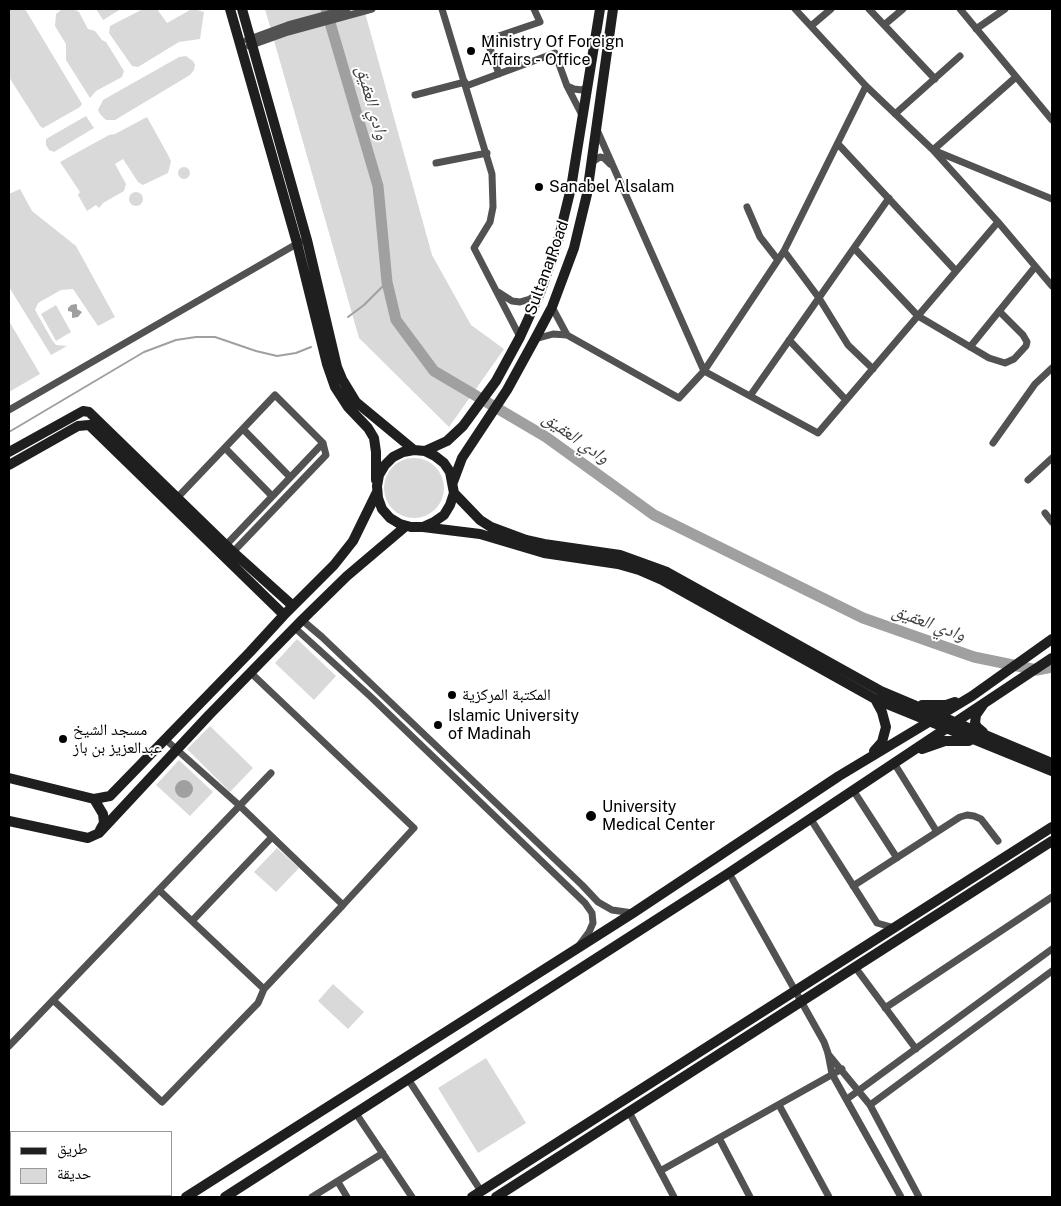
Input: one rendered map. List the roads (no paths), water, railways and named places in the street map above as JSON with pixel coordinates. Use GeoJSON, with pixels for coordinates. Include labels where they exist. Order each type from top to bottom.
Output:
{"type":"FeatureCollection","features":[{"type":"Feature","properties":{"kind":"main road"},"geometry":{"type":"LineString","coordinates":[[230,9],[297,243],[327,364],[336,388],[348,407],[368,428],[374,438],[377,489],[380,504],[390,518],[406,526],[480,534],[525,548],[618,564],[639,570],[662,580],[875,699],[944,728],[988,740],[1052,763]]}},
{"type":"Feature","properties":{"kind":"main road"},"geometry":{"type":"LineString","coordinates":[[242,9],[307,240],[337,367],[356,402],[414,450]]}},
{"type":"Feature","properties":{"kind":"main road","name":"Sultana Road"},"geometry":{"type":"LineString","coordinates":[[425,451],[448,441],[463,426],[496,381],[520,338],[540,293],[558,241],[571,188],[600,9]]}},
{"type":"Feature","properties":{"kind":"main road","name":"Sultana Road"},"geometry":{"type":"LineString","coordinates":[[454,488],[462,458],[508,390],[552,306],[574,248],[587,194],[613,9]]}},
{"type":"Feature","properties":{"kind":"main road"},"geometry":{"type":"LineString","coordinates":[[9,452],[83,411],[89,412],[229,549],[293,606]]}},
{"type":"Feature","properties":{"kind":"main road"},"geometry":{"type":"LineString","coordinates":[[9,465],[78,426],[89,425],[284,615]]}},
{"type":"Feature","properties":{"kind":"main road"},"geometry":{"type":"LineString","coordinates":[[9,778],[94,799],[110,796],[334,565],[353,541],[377,489],[379,475],[385,465],[393,457],[403,452],[414,450],[425,451],[444,463],[450,472],[454,488],[480,520],[491,527],[526,540],[544,544],[620,555],[667,572],[898,699],[954,721],[1052,771]]}},
{"type":"Feature","properties":{"kind":"main road"},"geometry":{"type":"LineString","coordinates":[[417,527],[434,522],[444,515],[450,505],[454,488]]}},
{"type":"Feature","properties":{"kind":"main road"},"geometry":{"type":"LineString","coordinates":[[9,821],[88,838],[99,833],[177,749],[347,576],[406,526]]}},
{"type":"Feature","properties":{"kind":"main road"},"geometry":{"type":"LineString","coordinates":[[268,633],[279,644]]}},
{"type":"Feature","properties":{"kind":"main road"},"geometry":{"type":"LineString","coordinates":[[839,776],[972,696],[1052,639]]}},
{"type":"Feature","properties":{"kind":"main road"},"geometry":{"type":"LineString","coordinates":[[228,1196],[355,1112],[729,873],[954,721],[986,703],[1052,658]]}},
{"type":"Feature","properties":{"kind":"main road"},"geometry":{"type":"LineString","coordinates":[[898,699],[921,705],[935,706],[946,705],[972,696]]}},
{"type":"Feature","properties":{"kind":"main road"},"geometry":{"type":"LineString","coordinates":[[186,1197],[633,913],[877,749],[886,734],[886,727],[882,712],[875,699]]}},
{"type":"Feature","properties":{"kind":"main road"},"geometry":{"type":"LineString","coordinates":[[986,703],[976,715],[975,723],[988,740]]}},
{"type":"Feature","properties":{"kind":"main road"},"geometry":{"type":"LineString","coordinates":[[907,754],[936,743],[953,740],[988,740]]}},
{"type":"Feature","properties":{"kind":"main road"},"geometry":{"type":"LineString","coordinates":[[141,765],[152,776]]}},
{"type":"Feature","properties":{"kind":"main road"},"geometry":{"type":"LineString","coordinates":[[94,799],[103,814],[104,823],[99,833]]}},
{"type":"Feature","properties":{"kind":"main road"},"geometry":{"type":"LineString","coordinates":[[477,1194],[1052,827]]}},
{"type":"Feature","properties":{"kind":"main road"},"geometry":{"type":"LineString","coordinates":[[496,1197],[1052,841]]}},
{"type":"Feature","properties":{"kind":"street"},"geometry":{"type":"LineString","coordinates":[[241,46],[288,28],[348,9]]}},
{"type":"Feature","properties":{"kind":"street"},"geometry":{"type":"LineString","coordinates":[[288,28],[372,9]]}},
{"type":"Feature","properties":{"kind":"street"},"geometry":{"type":"LineString","coordinates":[[442,9],[487,152],[492,174],[493,207],[490,222],[474,248],[520,338]]}},
{"type":"Feature","properties":{"kind":"street"},"geometry":{"type":"LineString","coordinates":[[498,74],[486,40],[540,22],[534,9]]}},
{"type":"Feature","properties":{"kind":"street"},"geometry":{"type":"LineString","coordinates":[[795,9],[866,86],[933,150],[998,222],[1052,286]]}},
{"type":"Feature","properties":{"kind":"street"},"geometry":{"type":"LineString","coordinates":[[811,26],[831,9]]}},
{"type":"Feature","properties":{"kind":"street"},"geometry":{"type":"LineString","coordinates":[[869,9],[935,79]]}},
{"type":"Feature","properties":{"kind":"street"},"geometry":{"type":"LineString","coordinates":[[884,25],[903,9]]}},
{"type":"Feature","properties":{"kind":"street"},"geometry":{"type":"LineString","coordinates":[[960,9],[1052,120]]}},
{"type":"Feature","properties":{"kind":"street"},"geometry":{"type":"LineString","coordinates":[[976,28],[1004,9]]}},
{"type":"Feature","properties":{"kind":"street"},"geometry":{"type":"LineString","coordinates":[[415,95],[466,84],[555,53],[567,86],[583,116]]}},
{"type":"Feature","properties":{"kind":"street"},"geometry":{"type":"LineString","coordinates":[[895,114],[960,56]]}},
{"type":"Feature","properties":{"kind":"street"},"geometry":{"type":"LineString","coordinates":[[933,150],[1016,77]]}},
{"type":"Feature","properties":{"kind":"street"},"geometry":{"type":"LineString","coordinates":[[567,86],[582,90],[588,87]]}},
{"type":"Feature","properties":{"kind":"street"},"geometry":{"type":"LineString","coordinates":[[535,339],[546,335],[567,335],[679,398],[704,371],[784,251],[866,86]]}},
{"type":"Feature","properties":{"kind":"street"},"geometry":{"type":"LineString","coordinates":[[596,130],[704,371],[818,433],[998,222]]}},
{"type":"Feature","properties":{"kind":"street"},"geometry":{"type":"LineString","coordinates":[[838,144],[956,271]]}},
{"type":"Feature","properties":{"kind":"street"},"geometry":{"type":"LineString","coordinates":[[933,150],[1052,199]]}},
{"type":"Feature","properties":{"kind":"street"},"geometry":{"type":"LineString","coordinates":[[436,163],[487,152]]}},
{"type":"Feature","properties":{"kind":"street"},"geometry":{"type":"LineString","coordinates":[[592,162],[600,157],[604,158],[612,166]]}},
{"type":"Feature","properties":{"kind":"street"},"geometry":{"type":"LineString","coordinates":[[750,396],[889,198]]}},
{"type":"Feature","properties":{"kind":"street"},"geometry":{"type":"LineString","coordinates":[[747,207],[760,237],[778,260]]}},
{"type":"Feature","properties":{"kind":"street"},"geometry":{"type":"LineString","coordinates":[[9,410],[297,243],[307,240]]}},
{"type":"Feature","properties":{"kind":"street"},"geometry":{"type":"LineString","coordinates":[[854,248],[918,316],[989,358],[1005,363],[1014,358],[1026,346],[1027,342],[1023,335],[999,311]]}},
{"type":"Feature","properties":{"kind":"street"},"geometry":{"type":"LineString","coordinates":[[784,251],[819,298],[848,345],[873,369]]}},
{"type":"Feature","properties":{"kind":"street"},"geometry":{"type":"LineString","coordinates":[[970,346],[1035,267]]}},
{"type":"Feature","properties":{"kind":"street"},"geometry":{"type":"LineString","coordinates":[[496,291],[512,301],[520,302],[540,293]]}},
{"type":"Feature","properties":{"kind":"street"},"geometry":{"type":"LineString","coordinates":[[552,306],[567,335]]}},
{"type":"Feature","properties":{"kind":"street"},"geometry":{"type":"LineString","coordinates":[[789,340],[846,400]]}},
{"type":"Feature","properties":{"kind":"street"},"geometry":{"type":"LineString","coordinates":[[993,443],[1035,384],[1052,368]]}},
{"type":"Feature","properties":{"kind":"street"},"geometry":{"type":"LineString","coordinates":[[178,498],[275,395],[323,443],[326,455],[229,549]]}},
{"type":"Feature","properties":{"kind":"street"},"geometry":{"type":"LineString","coordinates":[[243,429],[290,477]]}},
{"type":"Feature","properties":{"kind":"street"},"geometry":{"type":"LineString","coordinates":[[229,549],[272,496],[323,443]]}},
{"type":"Feature","properties":{"kind":"street"},"geometry":{"type":"LineString","coordinates":[[225,448],[272,496]]}},
{"type":"Feature","properties":{"kind":"street"},"geometry":{"type":"LineString","coordinates":[[1028,480],[1052,458]]}},
{"type":"Feature","properties":{"kind":"street"},"geometry":{"type":"LineString","coordinates":[[1045,513],[1052,522]]}},
{"type":"Feature","properties":{"kind":"street"},"geometry":{"type":"LineString","coordinates":[[299,624],[322,637],[605,907],[633,913]]}},
{"type":"Feature","properties":{"kind":"street"},"geometry":{"type":"LineString","coordinates":[[299,624],[371,697],[573,892],[592,913],[594,923],[578,948]]}},
{"type":"Feature","properties":{"kind":"street"},"geometry":{"type":"LineString","coordinates":[[53,1000],[162,1102],[258,1003],[264,989],[414,828],[251,673]]}},
{"type":"Feature","properties":{"kind":"street"},"geometry":{"type":"LineString","coordinates":[[166,740],[240,806],[343,905]]}},
{"type":"Feature","properties":{"kind":"street"},"geometry":{"type":"LineString","coordinates":[[894,763],[936,832]]}},
{"type":"Feature","properties":{"kind":"street"},"geometry":{"type":"LineString","coordinates":[[9,1046],[271,772]]}},
{"type":"Feature","properties":{"kind":"street"},"geometry":{"type":"LineString","coordinates":[[853,790],[897,858]]}},
{"type":"Feature","properties":{"kind":"street"},"geometry":{"type":"LineString","coordinates":[[853,886],[960,817],[967,815],[981,819],[998,841]]}},
{"type":"Feature","properties":{"kind":"street"},"geometry":{"type":"LineString","coordinates":[[810,818],[876,923],[895,928]]}},
{"type":"Feature","properties":{"kind":"street"},"geometry":{"type":"LineString","coordinates":[[192,921],[272,837]]}},
{"type":"Feature","properties":{"kind":"street"},"geometry":{"type":"LineString","coordinates":[[729,873],[796,991],[828,1053],[870,1105],[920,1197]]}},
{"type":"Feature","properties":{"kind":"street"},"geometry":{"type":"LineString","coordinates":[[573,892],[582,885]]}},
{"type":"Feature","properties":{"kind":"street"},"geometry":{"type":"LineString","coordinates":[[159,890],[264,989]]}},
{"type":"Feature","properties":{"kind":"street"},"geometry":{"type":"LineString","coordinates":[[885,1008],[1052,897]]}},
{"type":"Feature","properties":{"kind":"street"},"geometry":{"type":"LineString","coordinates":[[847,1099],[1052,949]]}},
{"type":"Feature","properties":{"kind":"street"},"geometry":{"type":"LineString","coordinates":[[855,967],[916,1049]]}},
{"type":"Feature","properties":{"kind":"street"},"geometry":{"type":"LineString","coordinates":[[870,1105],[1052,972]]}},
{"type":"Feature","properties":{"kind":"street"},"geometry":{"type":"LineString","coordinates":[[828,1053],[832,1074],[901,1197]]}},
{"type":"Feature","properties":{"kind":"street"},"geometry":{"type":"LineString","coordinates":[[660,1171],[842,1069]]}},
{"type":"Feature","properties":{"kind":"street"},"geometry":{"type":"LineString","coordinates":[[408,1079],[477,1194]]}},
{"type":"Feature","properties":{"kind":"street"},"geometry":{"type":"LineString","coordinates":[[778,1105],[829,1197]]}},
{"type":"Feature","properties":{"kind":"street"},"geometry":{"type":"LineString","coordinates":[[355,1112],[412,1197]]}},
{"type":"Feature","properties":{"kind":"street"},"geometry":{"type":"LineString","coordinates":[[629,1112],[673,1197]]}},
{"type":"Feature","properties":{"kind":"street"},"geometry":{"type":"LineString","coordinates":[[719,1138],[750,1197]]}},
{"type":"Feature","properties":{"kind":"street"},"geometry":{"type":"LineString","coordinates":[[312,1197],[383,1153]]}},
{"type":"Feature","properties":{"kind":"street"},"geometry":{"type":"LineString","coordinates":[[338,1182],[347,1197]]}},
{"type":"Feature","properties":{"kind":"street"},"geometry":{"type":"LineString","coordinates":[[892,1197],[897,1190]]}},
{"type":"Feature","properties":{"kind":"waterway","name":"وادي العقيق"},"geometry":{"type":"LineString","coordinates":[[326,9],[378,186],[387,282],[396,320],[434,371],[546,437],[654,515],[863,618],[974,657],[1037,670],[1052,667]]}},
{"type":"Feature","properties":{"kind":"waterway"},"geometry":{"type":"LineString","coordinates":[[348,317],[364,305],[387,282]]}},
{"type":"Feature","properties":{"kind":"waterway"},"geometry":{"type":"LineString","coordinates":[[9,432],[144,352],[176,340],[215,337],[277,356],[296,353],[311,347]]}},
{"type":"Feature","properties":{"kind":"place","name":"Ministry Of Foreign Affairs - Office"},"geometry":{"type":"Point","coordinates":[471,51]}},
{"type":"Feature","properties":{"kind":"place","name":"Sanabel Alsalam"},"geometry":{"type":"Point","coordinates":[539,187]}},
{"type":"Feature","properties":{"kind":"place","name":"المكتبة المركزية"},"geometry":{"type":"Point","coordinates":[452,695]}},
{"type":"Feature","properties":{"kind":"place","name":"Islamic University of Madinah"},"geometry":{"type":"Point","coordinates":[438,725]}},
{"type":"Feature","properties":{"kind":"place","name":"مسجد الشيخ عبدالعزيز بن باز"},"geometry":{"type":"Point","coordinates":[63,739]}},
{"type":"Feature","properties":{"kind":"place","name":"University Medical Center"},"geometry":{"type":"Point","coordinates":[591,816]}}]}
